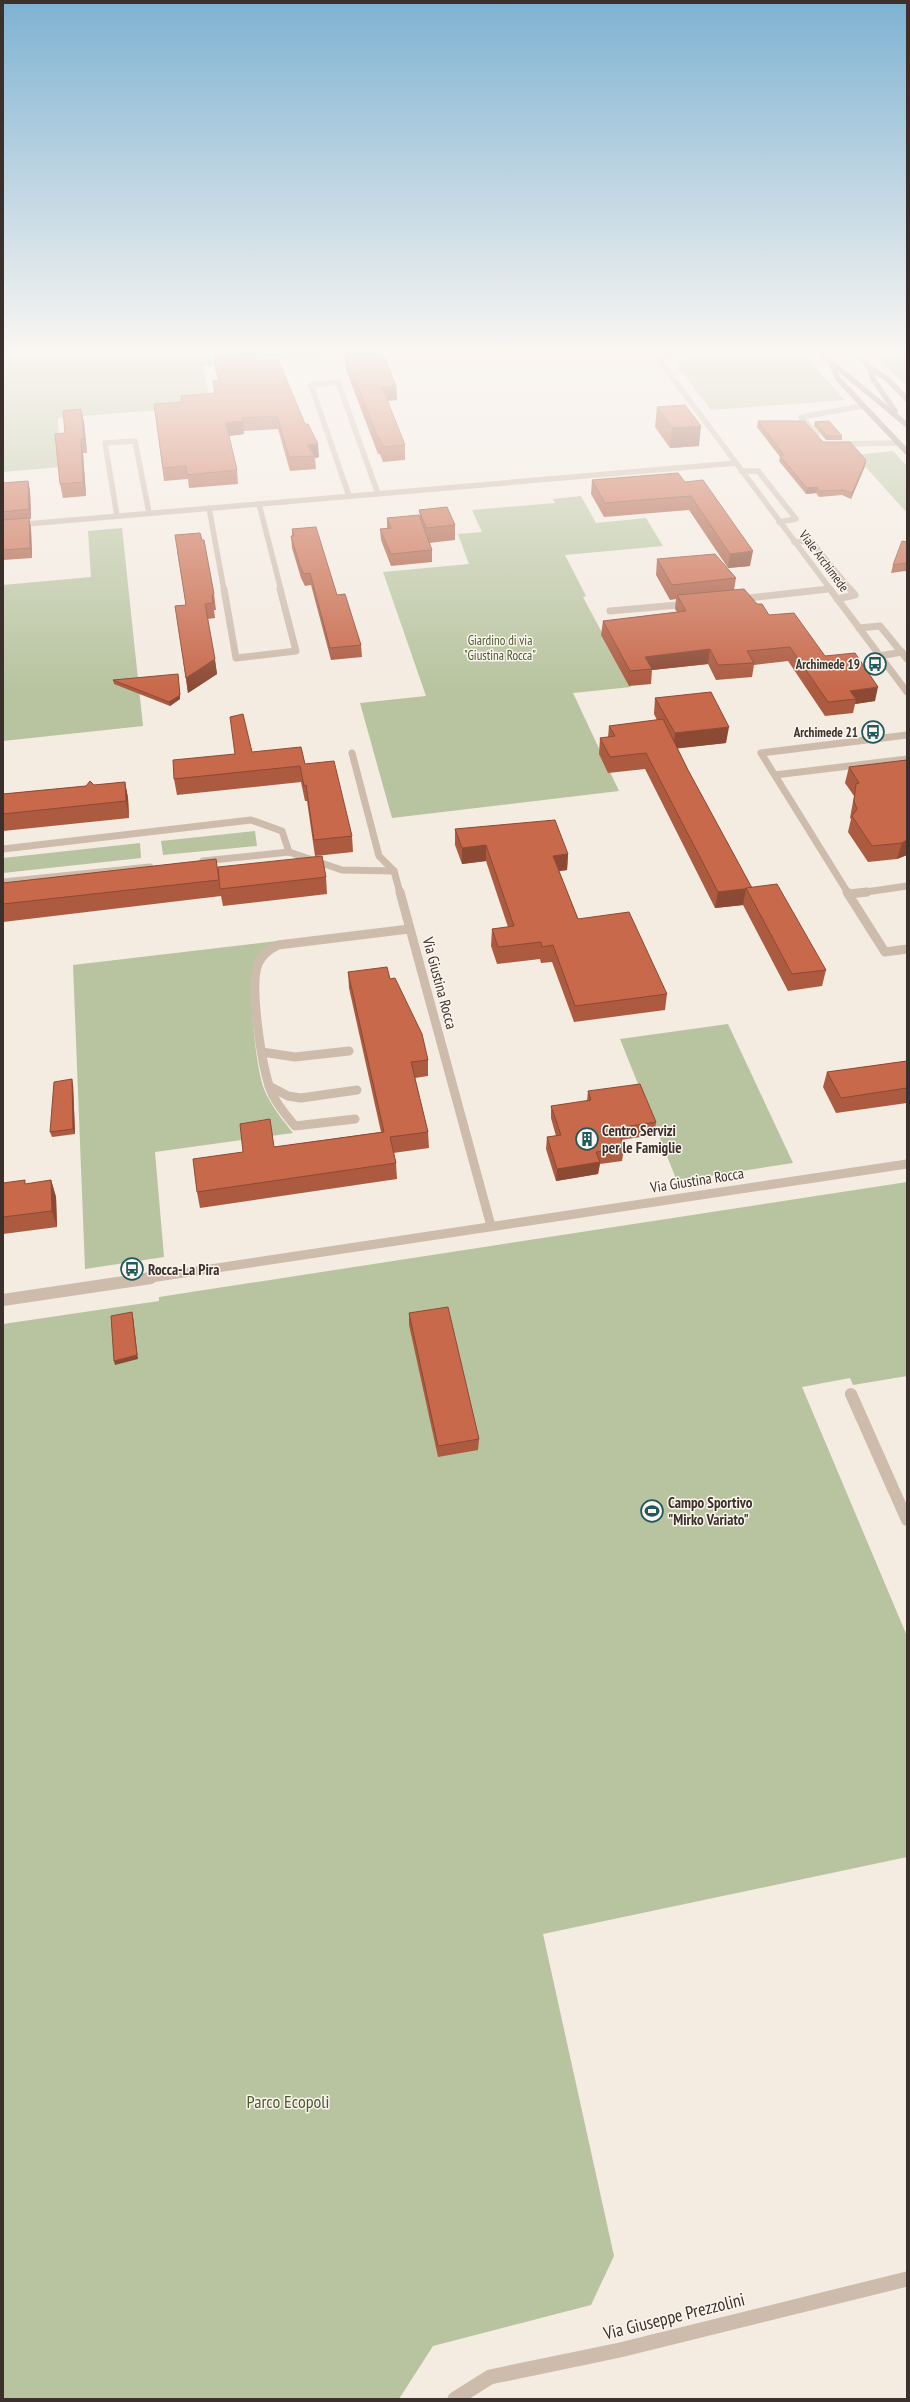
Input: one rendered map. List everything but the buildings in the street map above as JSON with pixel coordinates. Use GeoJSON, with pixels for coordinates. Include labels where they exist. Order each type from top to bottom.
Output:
{"type":"FeatureCollection","features":[{"type":"Feature","properties":{"kind":"street"},"geometry":{"type":"LineString","coordinates":[[109,465],[117,516]]}},
{"type":"Feature","properties":{"kind":"street"},"geometry":{"type":"LineString","coordinates":[[140,465],[149,513]]}},
{"type":"Feature","properties":{"kind":"street"},"geometry":{"type":"LineString","coordinates":[[339,465],[349,496]]}},
{"type":"Feature","properties":{"kind":"street"},"geometry":{"type":"LineString","coordinates":[[368,465],[378,494]]}},
{"type":"Feature","properties":{"kind":"street"},"geometry":{"type":"LineString","coordinates":[[3,526],[712,465]]}},
{"type":"Feature","properties":{"kind":"street","name":"Viale Archimede"},"geometry":{"type":"LineString","coordinates":[[737,465],[907,692]]}},
{"type":"Feature","properties":{"kind":"street"},"geometry":{"type":"LineString","coordinates":[[741,471],[758,471],[796,519],[780,522]]}},
{"type":"Feature","properties":{"kind":"street"},"geometry":{"type":"LineString","coordinates":[[209,508],[236,658],[296,651],[259,504]]}},
{"type":"Feature","properties":{"kind":"street"},"geometry":{"type":"LineString","coordinates":[[794,542],[812,541],[855,595],[837,599]]}},
{"type":"Feature","properties":{"kind":"street"},"geometry":{"type":"LineString","coordinates":[[728,600],[830,589]]}},
{"type":"Feature","properties":{"kind":"street"},"geometry":{"type":"LineString","coordinates":[[610,612],[697,603]]}},
{"type":"Feature","properties":{"kind":"street"},"geometry":{"type":"LineString","coordinates":[[859,628],[880,626],[907,659]]}},
{"type":"Feature","properties":{"kind":"street"},"geometry":{"type":"LineString","coordinates":[[879,656],[902,652]]}},
{"type":"Feature","properties":{"kind":"street"},"geometry":{"type":"LineString","coordinates":[[907,735],[761,753],[885,952],[907,949]]}},
{"type":"Feature","properties":{"kind":"street"},"geometry":{"type":"LineString","coordinates":[[352,753],[379,856],[394,871]]}},
{"type":"Feature","properties":{"kind":"street"},"geometry":{"type":"LineString","coordinates":[[775,775],[907,759]]}},
{"type":"Feature","properties":{"kind":"street"},"geometry":{"type":"LineString","coordinates":[[3,849],[250,820],[282,830],[289,852]]}},
{"type":"Feature","properties":{"kind":"street"},"geometry":{"type":"LineString","coordinates":[[194,862],[289,852],[342,870],[394,871]]}},
{"type":"Feature","properties":{"kind":"street"},"geometry":{"type":"LineString","coordinates":[[3,882],[162,865]]}},
{"type":"Feature","properties":{"kind":"street","name":"Via Giustina Rocca"},"geometry":{"type":"LineString","coordinates":[[394,871],[491,1226]]}},
{"type":"Feature","properties":{"kind":"street"},"geometry":{"type":"LineString","coordinates":[[849,894],[907,886]]}},
{"type":"Feature","properties":{"kind":"street"},"geometry":{"type":"LineString","coordinates":[[355,1119],[295,1126],[282,1111],[269,1086],[262,1052],[256,986],[258,965],[266,952],[278,945],[409,929]]}},
{"type":"Feature","properties":{"kind":"street"},"geometry":{"type":"LineString","coordinates":[[262,1052],[279,1058],[295,1058],[349,1051]]}},
{"type":"Feature","properties":{"kind":"street"},"geometry":{"type":"LineString","coordinates":[[269,1086],[288,1096],[302,1098],[357,1090]]}},
{"type":"Feature","properties":{"kind":"street","name":"Via Giustina Rocca"},"geometry":{"type":"LineString","coordinates":[[3,1300],[907,1164]]}},
{"type":"Feature","properties":{"kind":"street"},"geometry":{"type":"LineString","coordinates":[[851,1394],[907,1520]]}},
{"type":"Feature","properties":{"kind":"street","name":"Via Giuseppe Prezzolini"},"geometry":{"type":"LineString","coordinates":[[455,2399],[490,2377],[620,2350],[907,2279]]}},
{"type":"Feature","properties":{"kind":"green space"},"geometry":{"type":"Polygon","coordinates":[[[3,465],[60,465],[60,467],[3,472],[3,465]]]}},
{"type":"Feature","properties":{"kind":"green space"},"geometry":{"type":"Polygon","coordinates":[[[864,465],[907,466],[907,513],[864,465]]]}},
{"type":"Feature","properties":{"kind":"green space","name":"Giardino di via \"Giustina Rocca\""},"geometry":{"type":"Polygon","coordinates":[[[581,496],[596,523],[646,518],[663,546],[565,555],[586,596],[583,597],[631,687],[573,693],[619,791],[392,818],[360,703],[426,696],[383,572],[469,564],[458,534],[482,532],[472,510],[555,503],[553,499],[581,496]]]}},
{"type":"Feature","properties":{"kind":"green space"},"geometry":{"type":"Polygon","coordinates":[[[122,528],[143,726],[3,741],[3,585],[91,577],[88,531],[122,528]]]}},
{"type":"Feature","properties":{"kind":"green space"},"geometry":{"type":"Polygon","coordinates":[[[255,831],[257,846],[163,855],[161,841],[255,831]]]}},
{"type":"Feature","properties":{"kind":"green space"},"geometry":{"type":"Polygon","coordinates":[[[140,843],[141,858],[3,873],[3,858],[140,843]]]}},
{"type":"Feature","properties":{"kind":"green space"},"geometry":{"type":"Polygon","coordinates":[[[277,941],[260,954],[256,959],[253,969],[251,984],[253,1023],[258,1063],[264,1089],[273,1107],[293,1133],[155,1152],[164,1257],[85,1269],[73,965],[277,941]]]}},
{"type":"Feature","properties":{"kind":"green space"},"geometry":{"type":"Polygon","coordinates":[[[728,1024],[793,1163],[677,1181],[620,1039],[728,1024]]]}},
{"type":"Feature","properties":{"kind":"green space","name":"Parco Ecopoli"},"geometry":{"type":"Polygon","coordinates":[[[907,1182],[907,1376],[853,1385],[850,1378],[802,1387],[907,1636],[907,1857],[543,1934],[614,2256],[591,2305],[433,2346],[399,2399],[3,2399],[3,1324],[159,1301],[159,1297],[907,1182]]]}},
{"type":"Feature","properties":{"kind":"place","name":"Archimede 19"},"geometry":{"type":"Point","coordinates":[875,664]}},
{"type":"Feature","properties":{"kind":"place","name":"Archimede 21"},"geometry":{"type":"Point","coordinates":[873,732]}},
{"type":"Feature","properties":{"kind":"place","name":"Centro Servizi per le Famiglie"},"geometry":{"type":"Point","coordinates":[587,1139]}},
{"type":"Feature","properties":{"kind":"place","name":"Rocca-La Pira"},"geometry":{"type":"Point","coordinates":[132,1269]}},
{"type":"Feature","properties":{"kind":"place","name":"Campo Sportivo \"Mirko Variato\""},"geometry":{"type":"Point","coordinates":[652,1511]}}]}
